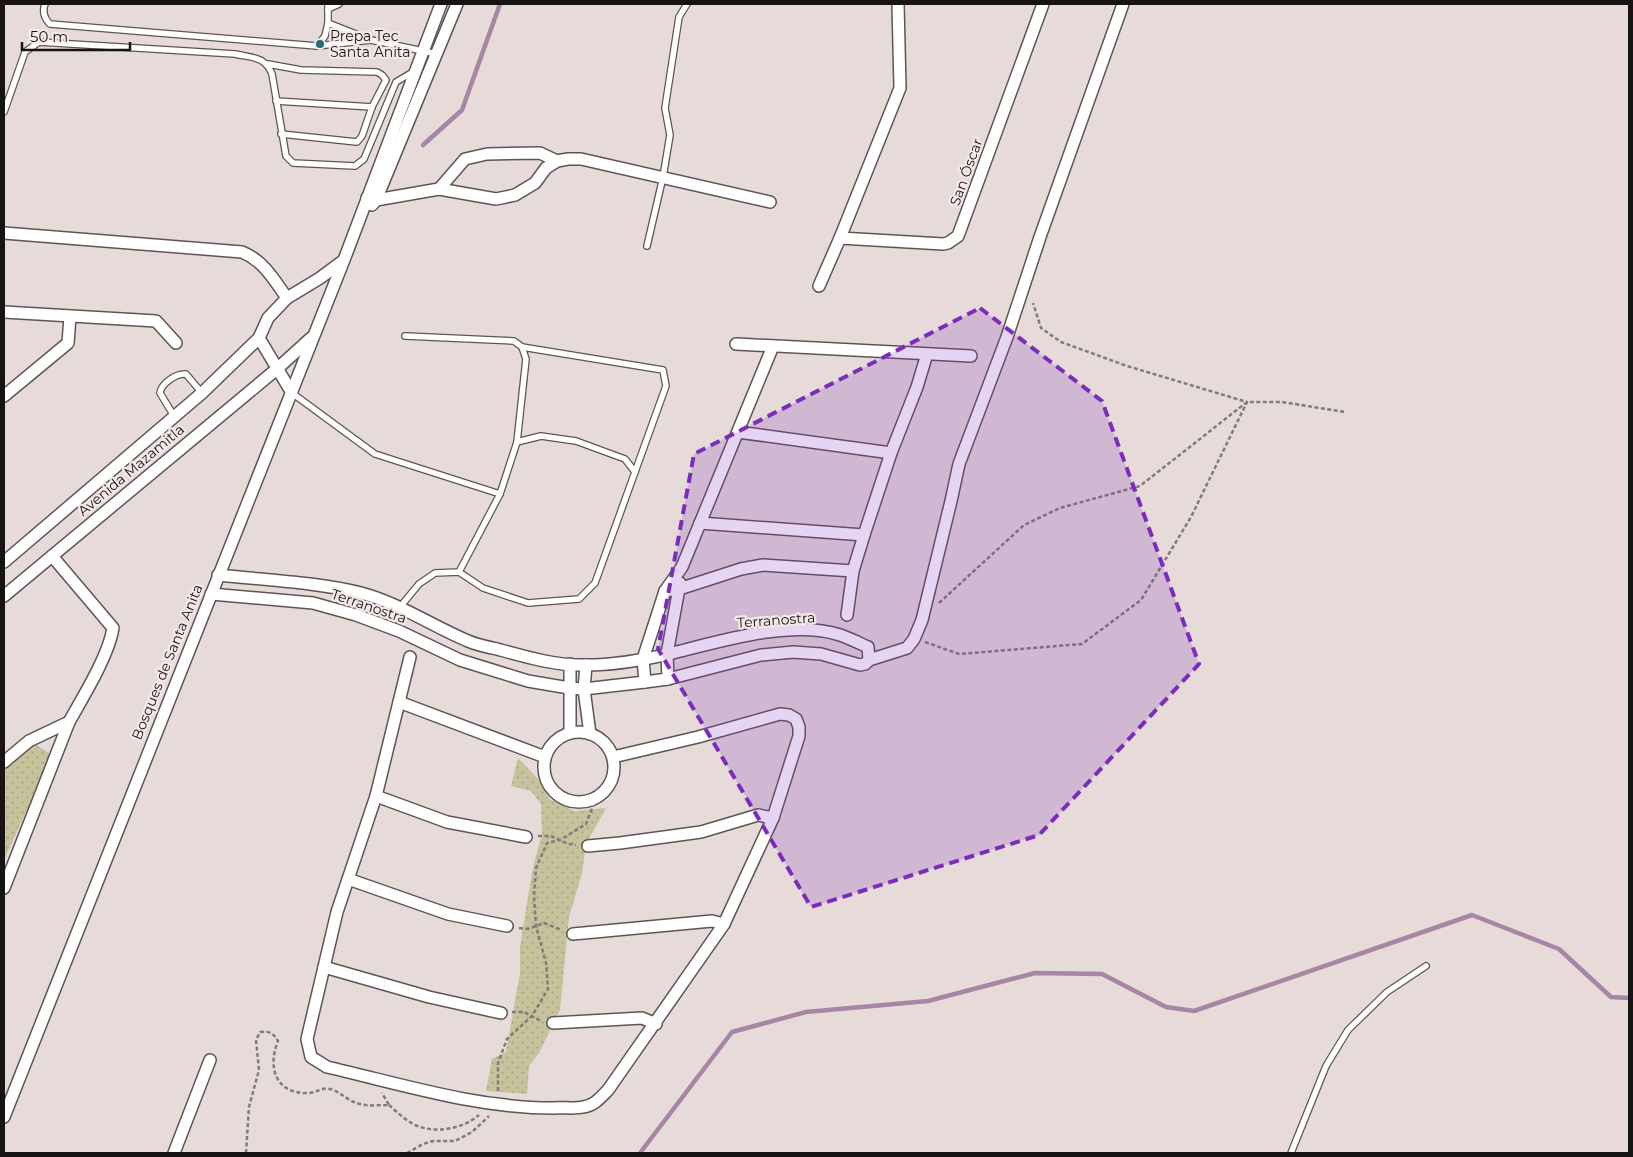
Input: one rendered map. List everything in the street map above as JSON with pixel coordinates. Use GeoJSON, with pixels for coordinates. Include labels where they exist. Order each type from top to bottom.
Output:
{"type":"FeatureCollection","features":[{"type":"Feature","properties":{"kind":"street","name":"Bosques de Santa Anita"},"geometry":{"type":"LineString","coordinates":[[371,199],[414,72],[441,4]]}},
{"type":"Feature","properties":{"kind":"street","name":"Bosques de Santa Anita"},"geometry":{"type":"LineString","coordinates":[[4,1117],[210,594],[292,393],[359,219],[371,199],[437,54],[457,4]]}},
{"type":"Feature","properties":{"kind":"street"},"geometry":{"type":"LineString","coordinates":[[819,286],[900,88],[898,4]]}},
{"type":"Feature","properties":{"kind":"street"},"geometry":{"type":"LineString","coordinates":[[899,25],[907,4]]}},
{"type":"Feature","properties":{"kind":"street","name":"San Óscar"},"geometry":{"type":"LineString","coordinates":[[840,238],[943,244],[958,236],[1043,4]]}},
{"type":"Feature","properties":{"kind":"street"},"geometry":{"type":"LineString","coordinates":[[869,660],[907,648],[914,639],[922,620],[959,464],[1007,337],[1123,4]]}},
{"type":"Feature","properties":{"kind":"street"},"geometry":{"type":"LineString","coordinates":[[439,189],[465,159],[487,154],[540,153],[557,161]]}},
{"type":"Feature","properties":{"kind":"street"},"geometry":{"type":"LineString","coordinates":[[371,199],[439,189],[496,198],[515,195],[535,184],[546,168],[557,161],[581,159],[770,202]]}},
{"type":"Feature","properties":{"kind":"street"},"geometry":{"type":"LineString","coordinates":[[4,233],[242,252],[251,256],[266,268],[287,298]]}},
{"type":"Feature","properties":{"kind":"street","name":"Avenida Mazamitla"},"geometry":{"type":"LineString","coordinates":[[4,562],[202,393],[259,338],[268,318],[287,298],[320,278],[344,260]]}},
{"type":"Feature","properties":{"kind":"street"},"geometry":{"type":"LineString","coordinates":[[4,312],[156,321],[176,343]]}},
{"type":"Feature","properties":{"kind":"street"},"geometry":{"type":"LineString","coordinates":[[4,396],[68,343],[70,317]]}},
{"type":"Feature","properties":{"kind":"street","name":"Avenida Mazamitla"},"geometry":{"type":"LineString","coordinates":[[6,589],[52,556],[278,368],[314,335]]}},
{"type":"Feature","properties":{"kind":"street"},"geometry":{"type":"LineString","coordinates":[[259,338],[292,393]]}},
{"type":"Feature","properties":{"kind":"street"},"geometry":{"type":"LineString","coordinates":[[736,344],[972,356]]}},
{"type":"Feature","properties":{"kind":"street"},"geometry":{"type":"LineString","coordinates":[[646,682],[643,659],[665,591],[682,567],[772,346]]}},
{"type":"Feature","properties":{"kind":"street"},"geometry":{"type":"LineString","coordinates":[[847,614],[853,571],[864,535],[927,354]]}},
{"type":"Feature","properties":{"kind":"street"},"geometry":{"type":"LineString","coordinates":[[738,432],[891,453]]}},
{"type":"Feature","properties":{"kind":"street"},"geometry":{"type":"LineString","coordinates":[[700,523],[864,535]]}},
{"type":"Feature","properties":{"kind":"street"},"geometry":{"type":"LineString","coordinates":[[4,888],[69,722],[89,686],[111,637],[112,628],[52,556]]}},
{"type":"Feature","properties":{"kind":"street"},"geometry":{"type":"LineString","coordinates":[[665,591],[679,589],[741,569],[763,565],[853,571]]}},
{"type":"Feature","properties":{"kind":"street"},"geometry":{"type":"LineString","coordinates":[[668,678],[667,654],[682,567]]}},
{"type":"Feature","properties":{"kind":"street","name":"Terranostra"},"geometry":{"type":"LineString","coordinates":[[210,594],[313,603],[356,615],[382,625],[460,660],[528,681],[569,688],[584,689],[646,682],[762,655],[793,652],[821,654],[860,665],[865,664],[869,660],[868,647],[840,635],[812,631],[761,633],[723,639],[643,659],[586,665],[570,664],[533,659],[469,642],[400,607],[361,593],[310,585],[218,575]]}},
{"type":"Feature","properties":{"kind":"street"},"geometry":{"type":"LineString","coordinates":[[410,656],[376,796],[337,912],[307,1039],[311,1057],[327,1067],[471,1101],[498,1105],[535,1108],[584,1107],[594,1104],[608,1090],[656,1024],[724,924],[773,818],[799,736],[799,727],[796,719],[790,715],[780,714],[698,737],[613,757]]}},
{"type":"Feature","properties":{"kind":"street"},"geometry":{"type":"LineString","coordinates":[[570,664],[570,733]]}},
{"type":"Feature","properties":{"kind":"street"},"geometry":{"type":"LineString","coordinates":[[586,665],[584,689],[590,734]]}},
{"type":"Feature","properties":{"kind":"street"},"geometry":{"type":"LineString","coordinates":[[398,702],[545,757]]}},
{"type":"Feature","properties":{"kind":"street"},"geometry":{"type":"LineString","coordinates":[[4,762],[29,741],[69,722]]}},
{"type":"Feature","properties":{"kind":"street"},"geometry":{"type":"LineString","coordinates":[[570,733],[590,734],[604,743],[613,757],[613,776],[604,793],[596,798],[583,803],[569,802],[557,795],[548,784],[544,771],[545,757],[550,746],[559,738],[570,733]]}},
{"type":"Feature","properties":{"kind":"street"},"geometry":{"type":"LineString","coordinates":[[376,796],[447,822],[526,837]]}},
{"type":"Feature","properties":{"kind":"street"},"geometry":{"type":"LineString","coordinates":[[588,846],[701,832],[758,815],[773,818]]}},
{"type":"Feature","properties":{"kind":"street"},"geometry":{"type":"LineString","coordinates":[[348,879],[448,914],[508,926]]}},
{"type":"Feature","properties":{"kind":"street"},"geometry":{"type":"LineString","coordinates":[[572,934],[712,921],[724,924]]}},
{"type":"Feature","properties":{"kind":"street"},"geometry":{"type":"LineString","coordinates":[[324,967],[429,997],[501,1013]]}},
{"type":"Feature","properties":{"kind":"street"},"geometry":{"type":"LineString","coordinates":[[553,1023],[642,1018],[656,1024]]}},
{"type":"Feature","properties":{"kind":"street"},"geometry":{"type":"LineString","coordinates":[[174,1153],[210,1060]]}},
{"type":"Feature","properties":{"kind":"lane"},"geometry":{"type":"LineString","coordinates":[[46,4],[43,10],[46,20],[50,24],[317,46],[371,40]]}},
{"type":"Feature","properties":{"kind":"lane"},"geometry":{"type":"LineString","coordinates":[[317,46],[325,36],[328,23],[328,6],[339,4]]}},
{"type":"Feature","properties":{"kind":"lane"},"geometry":{"type":"LineString","coordinates":[[647,246],[663,177],[670,135],[664,108],[679,17],[686,4]]}},
{"type":"Feature","properties":{"kind":"lane"},"geometry":{"type":"LineString","coordinates":[[328,23],[371,40],[437,54]]}},
{"type":"Feature","properties":{"kind":"lane"},"geometry":{"type":"LineString","coordinates":[[4,112],[25,52],[39,42],[235,54],[259,59],[268,64],[301,70],[377,72],[386,80],[372,107],[362,136],[356,142],[282,134]]}},
{"type":"Feature","properties":{"kind":"lane"},"geometry":{"type":"LineString","coordinates":[[268,64],[272,74],[286,156],[293,163],[355,166],[364,159],[396,82],[414,72]]}},
{"type":"Feature","properties":{"kind":"lane"},"geometry":{"type":"LineString","coordinates":[[276,101],[372,107]]}},
{"type":"Feature","properties":{"kind":"lane"},"geometry":{"type":"LineString","coordinates":[[405,336],[514,340],[522,347],[526,358],[517,442],[500,494],[459,572]]}},
{"type":"Feature","properties":{"kind":"lane"},"geometry":{"type":"LineString","coordinates":[[400,607],[419,584],[435,573],[459,572],[483,588],[528,604],[579,599],[595,582],[666,386],[663,370],[522,347]]}},
{"type":"Feature","properties":{"kind":"lane"},"geometry":{"type":"LineString","coordinates":[[174,416],[160,393],[163,386],[177,375],[186,374],[202,393]]}},
{"type":"Feature","properties":{"kind":"lane"},"geometry":{"type":"LineString","coordinates":[[292,393],[375,454],[500,494]]}},
{"type":"Feature","properties":{"kind":"lane"},"geometry":{"type":"LineString","coordinates":[[517,442],[541,436],[576,442],[625,459],[635,472]]}},
{"type":"Feature","properties":{"kind":"lane"},"geometry":{"type":"LineString","coordinates":[[1291,1153],[1326,1066],[1348,1030],[1387,992],[1426,966]]}},
{"type":"Feature","properties":{"kind":"path"},"geometry":{"type":"LineString","coordinates":[[1025,282],[1041,328],[1061,342],[1127,366],[1247,402],[1282,402],[1345,412]]}},
{"type":"Feature","properties":{"kind":"path"},"geometry":{"type":"LineString","coordinates":[[922,620],[1024,525],[1060,508],[1140,486],[1247,402]]}},
{"type":"Feature","properties":{"kind":"path"},"geometry":{"type":"LineString","coordinates":[[914,639],[959,654],[1082,644],[1141,600],[1192,517],[1247,402]]}},
{"type":"Feature","properties":{"kind":"path"},"geometry":{"type":"LineString","coordinates":[[407,1153],[433,1141],[455,1141],[472,1132],[498,1105],[498,1063],[507,1038],[532,1016],[548,989],[546,963],[536,926],[534,896],[536,868],[547,843],[560,840],[586,824],[596,798]]}},
{"type":"Feature","properties":{"kind":"path"},"geometry":{"type":"LineString","coordinates":[[526,837],[551,836],[568,844],[588,846]]}},
{"type":"Feature","properties":{"kind":"path"},"geometry":{"type":"LineString","coordinates":[[508,926],[528,929],[544,924],[572,934]]}},
{"type":"Feature","properties":{"kind":"path"},"geometry":{"type":"LineString","coordinates":[[501,1013],[524,1012],[542,1021],[553,1023]]}},
{"type":"Feature","properties":{"kind":"path"},"geometry":{"type":"LineString","coordinates":[[246,1153],[249,1107],[259,1070],[256,1040],[260,1032],[268,1031],[278,1041],[272,1060],[274,1072],[288,1090],[311,1093],[322,1089],[330,1089],[364,1106],[389,1105]]}},
{"type":"Feature","properties":{"kind":"path"},"geometry":{"type":"LineString","coordinates":[[374,1078],[389,1105],[416,1125],[434,1129],[450,1128],[471,1121],[481,1113],[498,1105]]}},
{"type":"Feature","properties":{"kind":"highlighted area"},"geometry":{"type":"Polygon","coordinates":[[[980,308],[1102,401],[1199,664],[1039,835],[811,907],[658,649],[694,454],[980,308]]]}},
{"type":"Feature","properties":{"kind":"shaded area"},"geometry":{"type":"Polygon","coordinates":[[[35,744],[52,755],[4,860],[4,770],[35,744]]]}},
{"type":"Feature","properties":{"kind":"shaded area"},"geometry":{"type":"Polygon","coordinates":[[[518,758],[538,779],[549,799],[574,811],[606,808],[586,844],[582,873],[569,917],[560,1010],[539,1053],[529,1066],[527,1094],[486,1091],[492,1059],[506,1052],[520,973],[520,947],[529,890],[542,834],[541,804],[531,791],[511,786],[518,758]]]}},
{"type":"Feature","properties":{"kind":"waterway"},"geometry":{"type":"LineString","coordinates":[[423,145],[462,110],[500,4]]}},
{"type":"Feature","properties":{"kind":"waterway"},"geometry":{"type":"LineString","coordinates":[[640,1153],[732,1032],[806,1012],[928,1001],[1035,973],[1102,974],[1166,1007],[1194,1011],[1472,915],[1559,949],[1611,997],[1629,998]]}},
{"type":"Feature","properties":{"kind":"place","name":"Prepa Tec Santa Anita"},"geometry":{"type":"Point","coordinates":[320,44]}}]}
